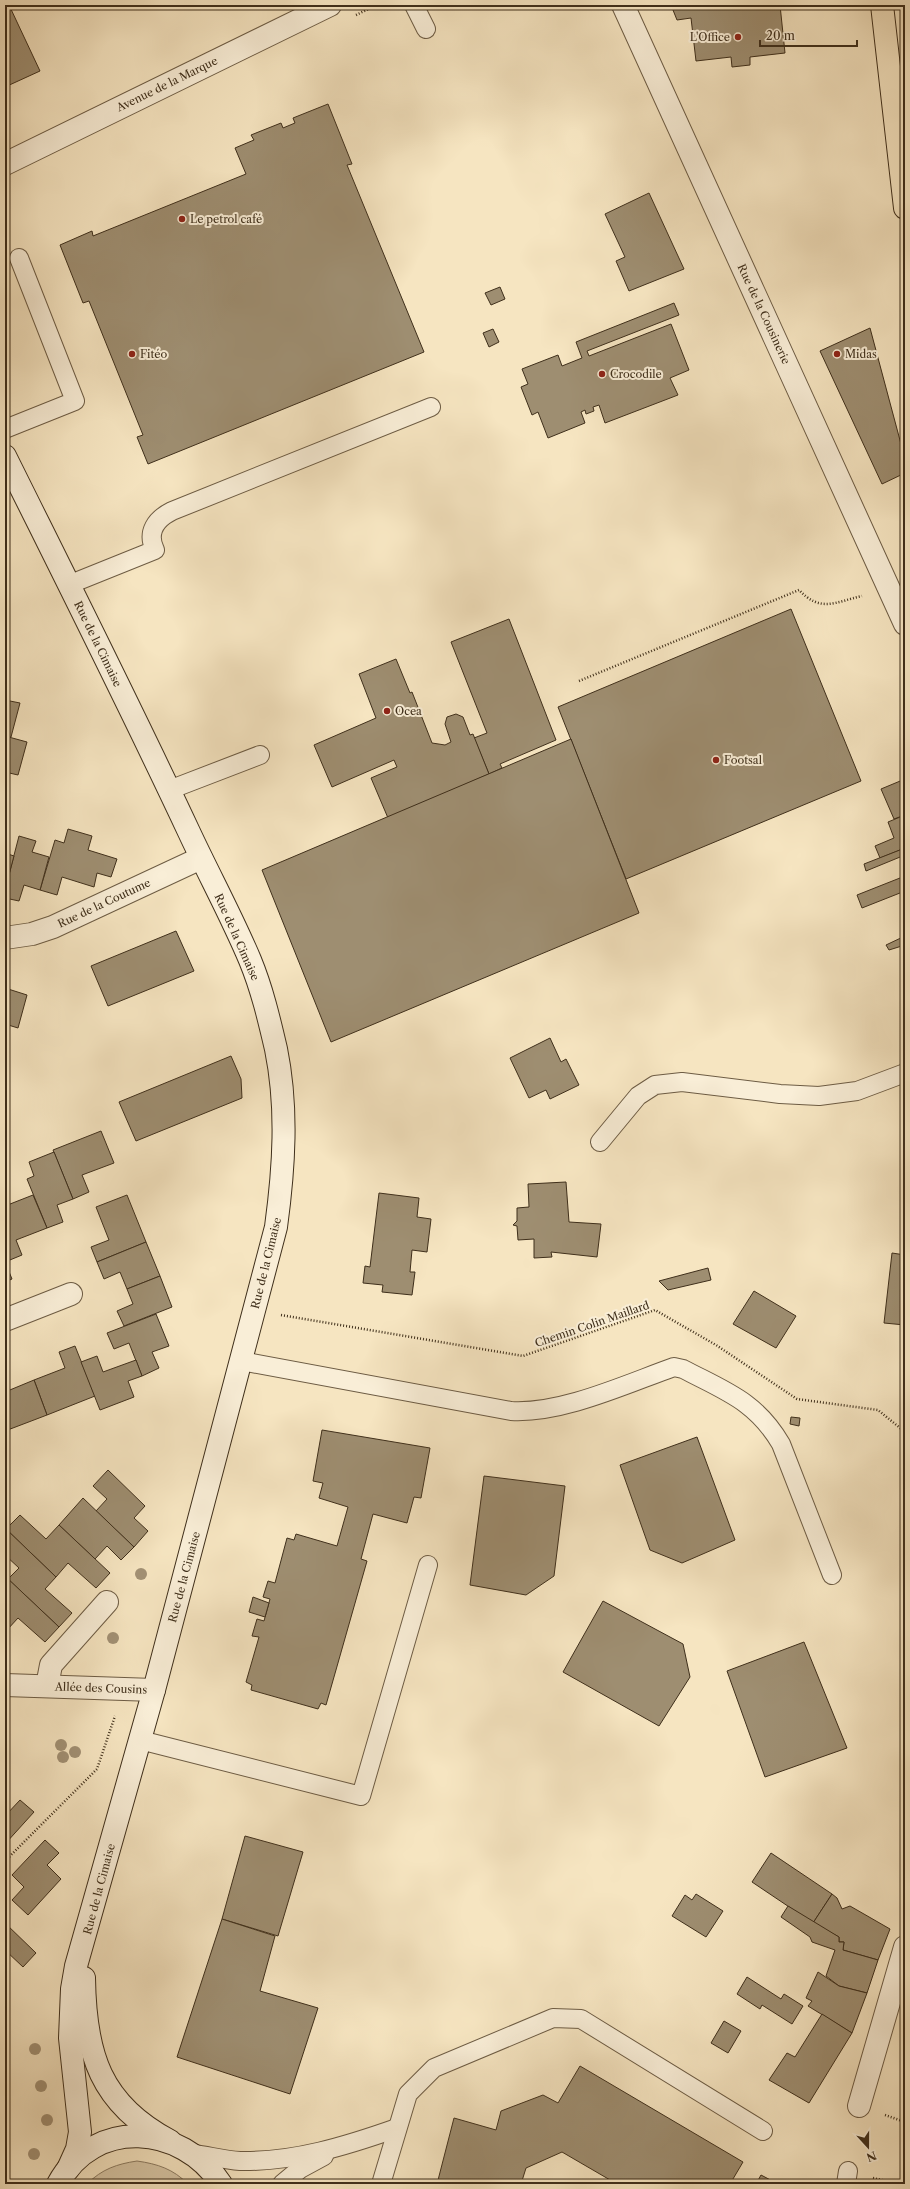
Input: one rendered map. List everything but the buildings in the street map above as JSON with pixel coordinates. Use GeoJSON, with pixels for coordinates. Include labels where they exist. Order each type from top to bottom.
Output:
{"type":"FeatureCollection","features":[{"type":"Feature","properties":{"kind":"main road"},"geometry":{"type":"LineString","coordinates":[[882,5],[904,196]]}},
{"type":"Feature","properties":{"kind":"street","name":"Avenue de la Marque"},"geometry":{"type":"LineString","coordinates":[[5,164],[330,5]]}},
{"type":"Feature","properties":{"kind":"street","name":"Rue de la Cousinerie"},"geometry":{"type":"LineString","coordinates":[[623,5],[905,624]]}},
{"type":"Feature","properties":{"kind":"street","name":"Rue de la Cimaise"},"geometry":{"type":"LineString","coordinates":[[5,456],[169,790],[250,960],[265,1006],[276,1051],[282,1097],[284,1139],[282,1182],[276,1228],[154,1690],[76,1966],[70,2012],[70,2038],[80,2132],[77,2149],[63,2176]]}},
{"type":"Feature","properties":{"kind":"street","name":"Rue de la Coutume"},"geometry":{"type":"LineString","coordinates":[[5,938],[32,934],[53,927],[201,858]]}},
{"type":"Feature","properties":{"kind":"street"},"geometry":{"type":"LineString","coordinates":[[5,1320],[71,1294]]}},
{"type":"Feature","properties":{"kind":"street","name":"Allée des Cousins"},"geometry":{"type":"LineString","coordinates":[[47,1686],[51,1665],[108,1602]]}},
{"type":"Feature","properties":{"kind":"street","name":"Allée des Cousins"},"geometry":{"type":"LineString","coordinates":[[5,1685],[154,1690]]}},
{"type":"Feature","properties":{"kind":"street","name":"Rue de la Cimaise"},"geometry":{"type":"LineString","coordinates":[[84,1941],[84,1992],[90,2042],[98,2067],[108,2088],[119,2105],[148,2130],[194,2154],[214,2174],[221,2184]]}},
{"type":"Feature","properties":{"kind":"street"},"geometry":{"type":"LineString","coordinates":[[859,2106],[905,1947]]}},
{"type":"Feature","properties":{"kind":"street"},"geometry":{"type":"LineString","coordinates":[[63,2176],[89,2150],[115,2139],[142,2136],[170,2141]]}},
{"type":"Feature","properties":{"kind":"lane"},"geometry":{"type":"LineString","coordinates":[[414,5],[426,29]]}},
{"type":"Feature","properties":{"kind":"lane"},"geometry":{"type":"LineString","coordinates":[[5,429],[75,401],[19,258]]}},
{"type":"Feature","properties":{"kind":"lane"},"geometry":{"type":"LineString","coordinates":[[68,584],[155,550],[151,542],[151,533],[154,526],[158,520],[172,511],[431,406]]}},
{"type":"Feature","properties":{"kind":"lane"},"geometry":{"type":"LineString","coordinates":[[169,790],[260,755]]}},
{"type":"Feature","properties":{"kind":"lane"},"geometry":{"type":"LineString","coordinates":[[600,1142],[638,1096],[655,1085],[682,1082],[780,1094],[820,1096],[857,1091],[905,1073]]}},
{"type":"Feature","properties":{"kind":"lane"},"geometry":{"type":"LineString","coordinates":[[240,1361],[512,1411],[531,1412],[563,1406],[674,1367],[683,1369],[745,1402],[771,1427],[782,1444],[832,1575]]}},
{"type":"Feature","properties":{"kind":"lane"},"geometry":{"type":"LineString","coordinates":[[140,1740],[361,1796],[428,1565]]}},
{"type":"Feature","properties":{"kind":"lane"},"geometry":{"type":"LineString","coordinates":[[381,2184],[408,2094],[434,2068],[553,2018],[581,2019],[763,2132]]}},
{"type":"Feature","properties":{"kind":"lane"},"geometry":{"type":"LineString","coordinates":[[282,2184],[300,2169],[337,2149],[397,2128]]}},
{"type":"Feature","properties":{"kind":"lane"},"geometry":{"type":"LineString","coordinates":[[194,2154],[239,2161],[279,2159],[337,2149]]}},
{"type":"Feature","properties":{"kind":"path"},"geometry":{"type":"LineString","coordinates":[[579,681],[799,590],[809,600],[823,605],[890,589]]}},
{"type":"Feature","properties":{"kind":"path","name":"Chemin Colin Maillard"},"geometry":{"type":"LineString","coordinates":[[254,1310],[524,1356],[655,1310],[716,1345],[797,1399],[878,1410],[905,1432]]}},
{"type":"Feature","properties":{"kind":"path"},"geometry":{"type":"LineString","coordinates":[[5,1861],[97,1769],[125,1688]]}},
{"type":"Feature","properties":{"kind":"shaded area"},"geometry":{"type":"Polygon","coordinates":[[[137,2161],[165,2168],[177,2174],[188,2184],[87,2184],[98,2174],[110,2168],[137,2161]]]}},
{"type":"Feature","properties":{"kind":"place","name":"L'Office"},"geometry":{"type":"Point","coordinates":[738,37]}},
{"type":"Feature","properties":{"kind":"place","name":"Le petrol café"},"geometry":{"type":"Point","coordinates":[182,219]}},
{"type":"Feature","properties":{"kind":"place","name":"Fitéo"},"geometry":{"type":"Point","coordinates":[132,354]}},
{"type":"Feature","properties":{"kind":"place","name":"Midas"},"geometry":{"type":"Point","coordinates":[837,354]}},
{"type":"Feature","properties":{"kind":"place","name":"Crocodile"},"geometry":{"type":"Point","coordinates":[602,374]}},
{"type":"Feature","properties":{"kind":"place","name":"Ocea"},"geometry":{"type":"Point","coordinates":[387,711]}},
{"type":"Feature","properties":{"kind":"place","name":"Footsal"},"geometry":{"type":"Point","coordinates":[716,760]}}]}
